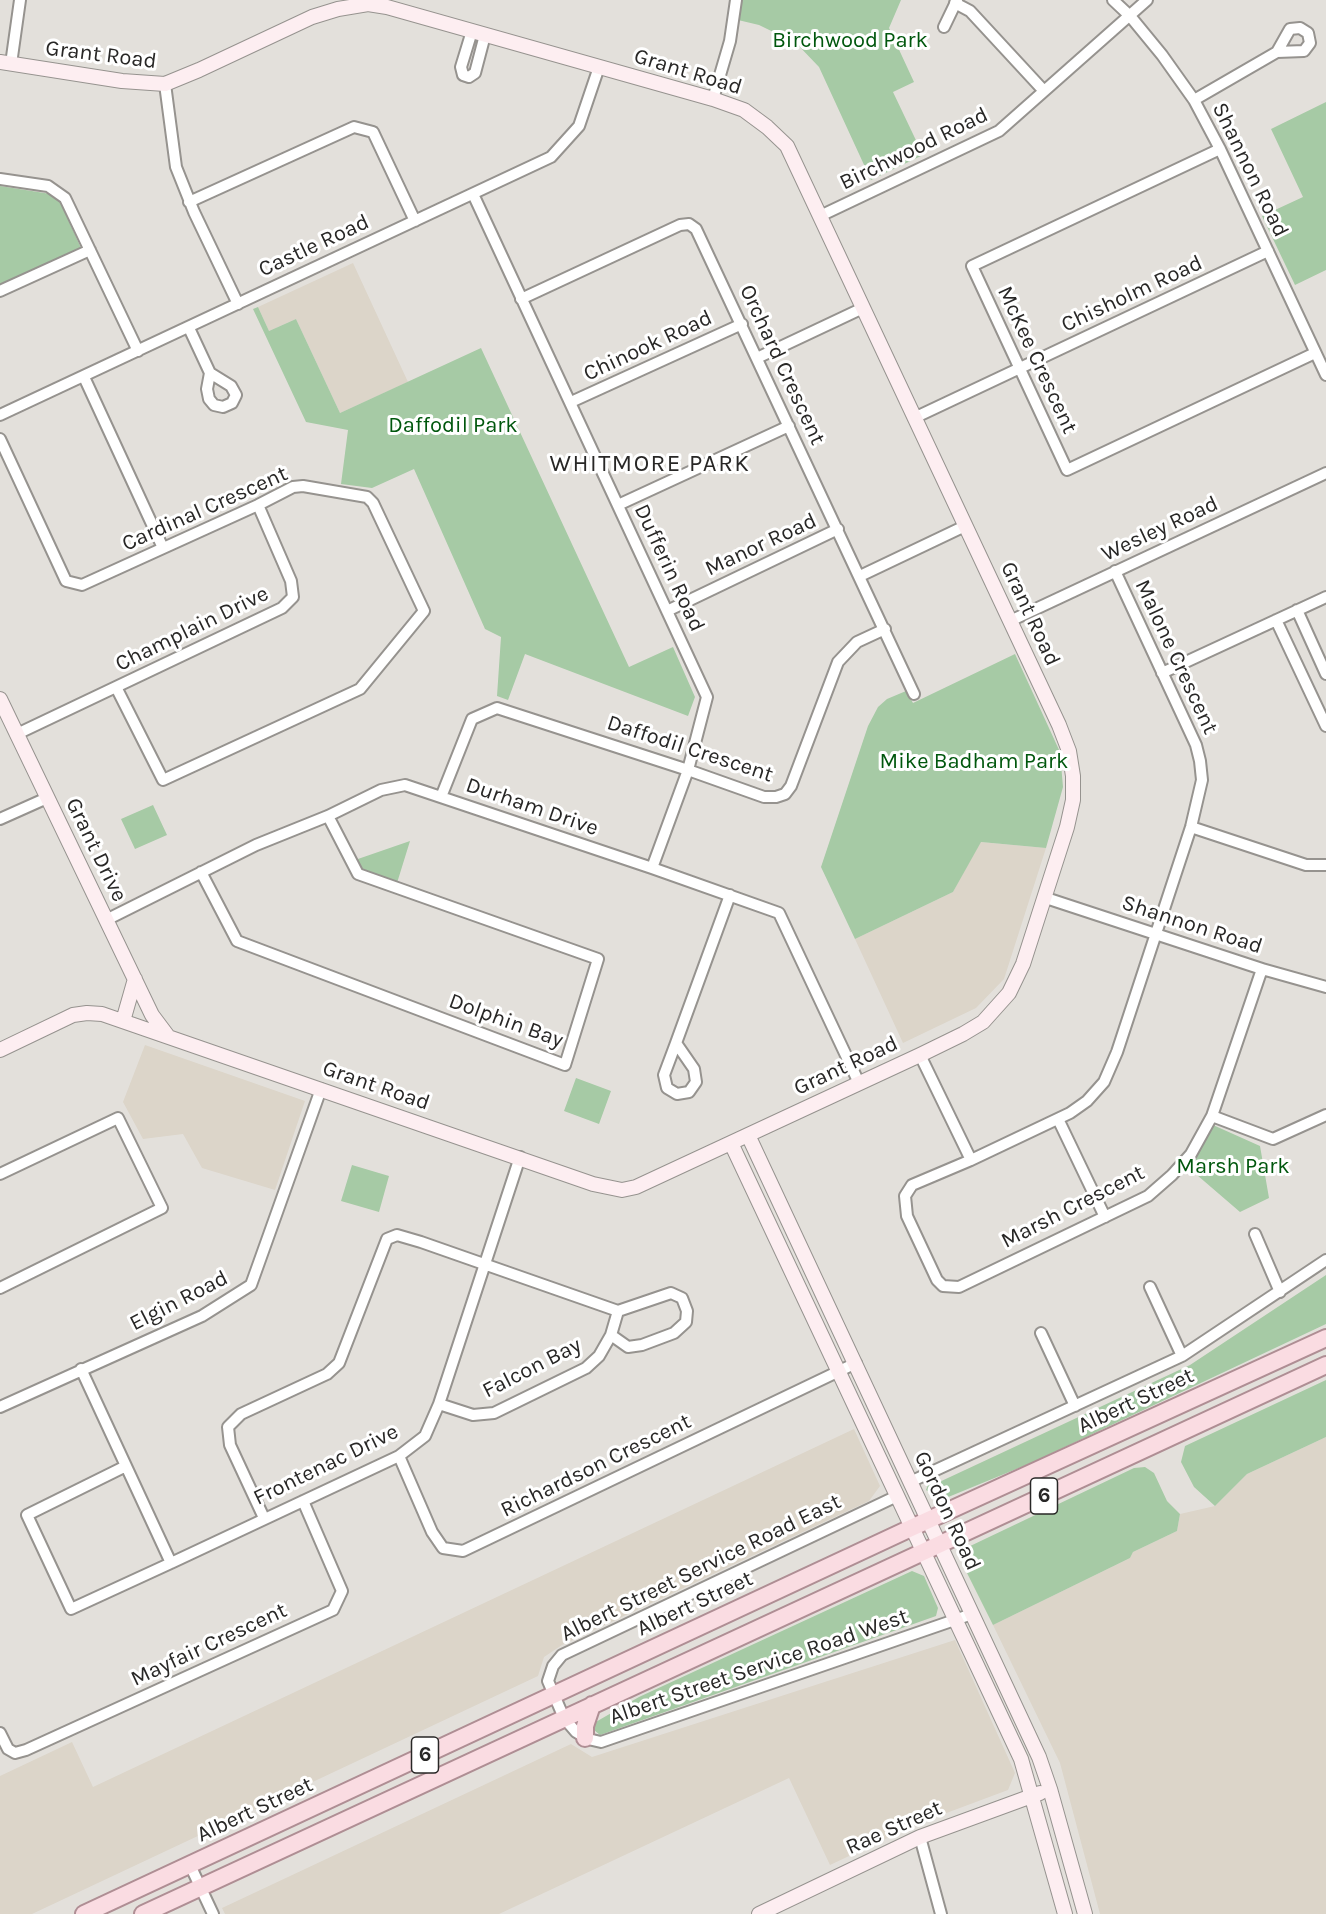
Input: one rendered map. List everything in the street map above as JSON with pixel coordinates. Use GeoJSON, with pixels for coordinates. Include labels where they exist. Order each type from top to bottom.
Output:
{"type":"FeatureCollection","features":[{"type":"Feature","properties":{"kind":"main road","name":"Albert Street"},"geometry":{"type":"LineString","coordinates":[[84,1914],[912,1528],[1326,1338]]}},
{"type":"Feature","properties":{"kind":"main road","name":"6"},"geometry":{"type":"LineString","coordinates":[[143,1914],[1326,1365]]}},
{"type":"Feature","properties":{"kind":"main road"},"geometry":{"type":"LineString","coordinates":[[585,1738],[585,1726],[592,1705]]}},
{"type":"Feature","properties":{"kind":"street"},"geometry":{"type":"LineString","coordinates":[[5,63],[20,0]]}},
{"type":"Feature","properties":{"kind":"street"},"geometry":{"type":"LineString","coordinates":[[713,99],[730,40],[736,0]]}},
{"type":"Feature","properties":{"kind":"street","name":"Shannon Road"},"geometry":{"type":"LineString","coordinates":[[1113,0],[1130,16],[1162,55],[1194,100],[1220,149],[1326,375]]}},
{"type":"Feature","properties":{"kind":"street","name":"Birchwood Road"},"geometry":{"type":"LineString","coordinates":[[820,216],[999,131],[1147,0]]}},
{"type":"Feature","properties":{"kind":"street","name":"Grant Road"},"geometry":{"type":"LineString","coordinates":[[0,1050],[73,1015],[102,1014],[593,1184],[622,1190],[636,1188],[920,1055],[983,1022],[1009,993],[1023,964],[1046,898],[1073,800],[1073,776],[1069,751],[1059,725],[787,146],[767,126],[744,110],[713,99],[369,2],[312,17],[165,84],[122,81],[5,63]]}},
{"type":"Feature","properties":{"kind":"street"},"geometry":{"type":"LineString","coordinates":[[944,27],[956,2],[970,11],[1044,91]]}},
{"type":"Feature","properties":{"kind":"street"},"geometry":{"type":"LineString","coordinates":[[1194,100],[1278,52]]}},
{"type":"Feature","properties":{"kind":"street","name":"Castle Road"},"geometry":{"type":"LineString","coordinates":[[0,416],[550,157],[579,126],[599,67]]}},
{"type":"Feature","properties":{"kind":"street"},"geometry":{"type":"LineString","coordinates":[[165,84],[176,167],[189,202],[238,304]]}},
{"type":"Feature","properties":{"kind":"street"},"geometry":{"type":"LineString","coordinates":[[189,202],[354,127],[373,132],[415,221]]}},
{"type":"Feature","properties":{"kind":"street","name":"McKee Crescent"},"geometry":{"type":"LineString","coordinates":[[1220,149],[972,266],[1067,470],[1316,353]]}},
{"type":"Feature","properties":{"kind":"street"},"geometry":{"type":"LineString","coordinates":[[0,179],[48,186],[65,198],[138,351]]}},
{"type":"Feature","properties":{"kind":"street","name":"Dufferin Road"},"geometry":{"type":"LineString","coordinates":[[473,194],[707,697],[688,770],[652,868]]}},
{"type":"Feature","properties":{"kind":"street","name":"Orchard Crescent"},"geometry":{"type":"LineString","coordinates":[[522,299],[680,225],[689,224],[696,229],[914,694]]}},
{"type":"Feature","properties":{"kind":"street"},"geometry":{"type":"LineString","coordinates":[[0,291],[90,250]]}},
{"type":"Feature","properties":{"kind":"street","name":"Chisholm Road"},"geometry":{"type":"LineString","coordinates":[[914,418],[1268,251]]}},
{"type":"Feature","properties":{"kind":"street"},"geometry":{"type":"LineString","coordinates":[[757,358],[863,308]]}},
{"type":"Feature","properties":{"kind":"street","name":"Chinook Road"},"geometry":{"type":"LineString","coordinates":[[571,402],[742,324]]}},
{"type":"Feature","properties":{"kind":"street"},"geometry":{"type":"LineString","coordinates":[[189,328],[210,373]]}},
{"type":"Feature","properties":{"kind":"street"},"geometry":{"type":"LineString","coordinates":[[84,377],[163,548]]}},
{"type":"Feature","properties":{"kind":"street"},"geometry":{"type":"LineString","coordinates":[[618,505],[789,426]]}},
{"type":"Feature","properties":{"kind":"street","name":"Cardinal Crescent"},"geometry":{"type":"LineString","coordinates":[[0,439],[66,581],[82,585],[292,488],[303,486],[367,497],[373,503],[424,611],[360,690],[163,780],[116,687]]}},
{"type":"Feature","properties":{"kind":"street","name":"Wesley Road"},"geometry":{"type":"LineString","coordinates":[[1010,621],[1326,473]]}},
{"type":"Feature","properties":{"kind":"street","name":"Champlain Drive"},"geometry":{"type":"LineString","coordinates":[[17,734],[282,608],[293,597],[291,581],[258,505]]}},
{"type":"Feature","properties":{"kind":"street"},"geometry":{"type":"LineString","coordinates":[[860,576],[964,526]]}},
{"type":"Feature","properties":{"kind":"street","name":"Manor Road"},"geometry":{"type":"LineString","coordinates":[[667,610],[838,529]]}},
{"type":"Feature","properties":{"kind":"street","name":"Malone Crescent"},"geometry":{"type":"LineString","coordinates":[[1115,571],[1196,745],[1200,761],[1202,780],[1191,827],[1155,933]]}},
{"type":"Feature","properties":{"kind":"street"},"geometry":{"type":"LineString","coordinates":[[1162,673],[1326,597]]}},
{"type":"Feature","properties":{"kind":"street"},"geometry":{"type":"LineString","coordinates":[[1297,610],[1326,674]]}},
{"type":"Feature","properties":{"kind":"street"},"geometry":{"type":"LineString","coordinates":[[1276,620],[1326,726]]}},
{"type":"Feature","properties":{"kind":"street","name":"Daffodil Crescent"},"geometry":{"type":"LineString","coordinates":[[441,797],[472,719],[497,708],[764,797],[785,794],[791,786],[838,662],[857,642],[885,629]]}},
{"type":"Feature","properties":{"kind":"street","name":"Grant Drive"},"geometry":{"type":"LineString","coordinates":[[0,699],[152,1015],[169,1038]]}},
{"type":"Feature","properties":{"kind":"street","name":"Durham Drive"},"geometry":{"type":"LineString","coordinates":[[106,920],[256,845],[328,816],[381,790],[405,785],[779,913],[859,1083]]}},
{"type":"Feature","properties":{"kind":"street"},"geometry":{"type":"LineString","coordinates":[[0,819],[47,798]]}},
{"type":"Feature","properties":{"kind":"street","name":"Dolphin Bay"},"geometry":{"type":"LineString","coordinates":[[201,872],[237,941],[565,1065],[598,958],[358,874],[328,816]]}},
{"type":"Feature","properties":{"kind":"street"},"geometry":{"type":"LineString","coordinates":[[1191,827],[1306,865],[1326,865]]}},
{"type":"Feature","properties":{"kind":"street"},"geometry":{"type":"LineString","coordinates":[[676,1043],[730,895]]}},
{"type":"Feature","properties":{"kind":"street","name":"Shannon Road"},"geometry":{"type":"LineString","coordinates":[[1046,898],[1262,969],[1326,987]]}},
{"type":"Feature","properties":{"kind":"street","name":"Marsh Crescent"},"geometry":{"type":"LineString","coordinates":[[1155,933],[1117,1052],[1104,1082],[1087,1101],[1058,1119],[912,1185],[905,1196],[907,1216],[937,1280],[943,1286],[959,1287],[1105,1217],[1148,1196],[1172,1175],[1191,1154],[1212,1116],[1262,969]]}},
{"type":"Feature","properties":{"kind":"street"},"geometry":{"type":"LineString","coordinates":[[123,1021],[135,978]]}},
{"type":"Feature","properties":{"kind":"street"},"geometry":{"type":"LineString","coordinates":[[920,1055],[971,1160]]}},
{"type":"Feature","properties":{"kind":"street","name":"Elgin Road"},"geometry":{"type":"LineString","coordinates":[[0,1407],[202,1316],[250,1286],[321,1089]]}},
{"type":"Feature","properties":{"kind":"street"},"geometry":{"type":"LineString","coordinates":[[1212,1116],[1273,1139],[1326,1115]]}},
{"type":"Feature","properties":{"kind":"street"},"geometry":{"type":"LineString","coordinates":[[0,1174],[118,1118],[162,1208],[0,1288]]}},
{"type":"Feature","properties":{"kind":"street"},"geometry":{"type":"LineString","coordinates":[[1058,1119],[1105,1217]]}},
{"type":"Feature","properties":{"kind":"street","name":"Gordon Road"},"geometry":{"type":"LineString","coordinates":[[748,1135],[1017,1708],[1050,1789],[1085,1914]]}},
{"type":"Feature","properties":{"kind":"street","name":"Gordon Road"},"geometry":{"type":"LineString","coordinates":[[731,1143],[1021,1759],[1065,1914]]}},
{"type":"Feature","properties":{"kind":"street","name":"Frontenac Drive"},"geometry":{"type":"LineString","coordinates":[[126,1466],[27,1515],[71,1609],[399,1456],[425,1436],[439,1404],[520,1157]]}},
{"type":"Feature","properties":{"kind":"street"},"geometry":{"type":"LineString","coordinates":[[1255,1234],[1280,1292]]}},
{"type":"Feature","properties":{"kind":"street"},"geometry":{"type":"LineString","coordinates":[[264,1518],[230,1445],[228,1427],[241,1414],[327,1374],[339,1363],[387,1239],[397,1235],[618,1311],[671,1293],[681,1298],[687,1311],[686,1322],[674,1333],[642,1345],[628,1347],[611,1335]]}},
{"type":"Feature","properties":{"kind":"street"},"geometry":{"type":"LineString","coordinates":[[784,1254],[801,1246]]}},
{"type":"Feature","properties":{"kind":"street","name":"Albert Street"},"geometry":{"type":"LineString","coordinates":[[910,1482],[1182,1356],[1326,1260]]}},
{"type":"Feature","properties":{"kind":"street"},"geometry":{"type":"LineString","coordinates":[[1150,1287],[1182,1356]]}},
{"type":"Feature","properties":{"kind":"street","name":"Falcon Bay"},"geometry":{"type":"LineString","coordinates":[[439,1404],[473,1416],[494,1413],[586,1368],[599,1356],[611,1335],[618,1311]]}},
{"type":"Feature","properties":{"kind":"street"},"geometry":{"type":"LineString","coordinates":[[1041,1334],[1075,1406]]}},
{"type":"Feature","properties":{"kind":"street","name":"Richardson Crescent"},"geometry":{"type":"LineString","coordinates":[[399,1456],[432,1532],[443,1548],[464,1551],[856,1363]]}},
{"type":"Feature","properties":{"kind":"street"},"geometry":{"type":"LineString","coordinates":[[81,1369],[171,1563]]}},
{"type":"Feature","properties":{"kind":"street","name":"Albert Street Service Road East"},"geometry":{"type":"LineString","coordinates":[[553,1695],[548,1681],[553,1666],[562,1655],[897,1496]]}},
{"type":"Feature","properties":{"kind":"street","name":"Mayfair Crescent"},"geometry":{"type":"LineString","coordinates":[[0,1733],[8,1749],[15,1753],[26,1750],[333,1610],[342,1591],[303,1501]]}},
{"type":"Feature","properties":{"kind":"street","name":"Albert Street Service Road West"},"geometry":{"type":"LineString","coordinates":[[564,1718],[576,1732],[585,1738],[601,1742],[972,1614]]}},
{"type":"Feature","properties":{"kind":"street"},"geometry":{"type":"LineString","coordinates":[[553,1695],[564,1718]]}},
{"type":"Feature","properties":{"kind":"street","name":"Rae Street"},"geometry":{"type":"LineString","coordinates":[[759,1914],[920,1837],[1050,1789]]}},
{"type":"Feature","properties":{"kind":"street"},"geometry":{"type":"LineString","coordinates":[[920,1837],[941,1914]]}},
{"type":"Feature","properties":{"kind":"street"},"geometry":{"type":"LineString","coordinates":[[190,1865],[213,1914]]}},
{"type":"Feature","properties":{"kind":"shaded area"},"geometry":{"type":"Polygon","coordinates":[[[353,263],[408,382],[340,413],[296,319],[269,331],[258,307],[353,263]]]}},
{"type":"Feature","properties":{"kind":"shaded area"},"geometry":{"type":"Polygon","coordinates":[[[980,842],[1046,848],[1004,979],[976,1008],[903,1043],[855,939],[953,892],[980,842]]]}},
{"type":"Feature","properties":{"kind":"shaded area"},"geometry":{"type":"Polygon","coordinates":[[[145,1045],[305,1101],[275,1190],[202,1168],[183,1134],[143,1139],[123,1102],[145,1045]]]}},
{"type":"Feature","properties":{"kind":"shaded area"},"geometry":{"type":"Polygon","coordinates":[[[854,1429],[880,1486],[869,1501],[562,1645],[544,1657],[538,1676],[32,1914],[0,1914],[0,1776],[72,1742],[93,1787],[854,1429]]]}},
{"type":"Feature","properties":{"kind":"shaded area"},"geometry":{"type":"Polygon","coordinates":[[[1326,1437],[1326,1914],[1100,1914],[1060,1763],[993,1625],[1130,1558],[1133,1552],[1177,1531],[1180,1514],[1215,1506],[1247,1474],[1326,1437]]]}},
{"type":"Feature","properties":{"kind":"shaded area"},"geometry":{"type":"Polygon","coordinates":[[[955,1640],[1015,1773],[1008,1790],[917,1824],[830,1865],[789,1778],[499,1914],[225,1914],[222,1908],[571,1744],[592,1757],[955,1640]]]}},
{"type":"Feature","properties":{"kind":"green space","name":"Birchwood Park"},"geometry":{"type":"Polygon","coordinates":[[[741,0],[901,0],[889,28],[914,82],[893,92],[923,155],[871,180],[819,67],[796,43],[759,25],[738,20],[741,0]]]}},
{"type":"Feature","properties":{"kind":"green space"},"geometry":{"type":"Polygon","coordinates":[[[1326,102],[1326,270],[1295,285],[1262,216],[1303,197],[1271,129],[1326,102]]]}},
{"type":"Feature","properties":{"kind":"green space"},"geometry":{"type":"Polygon","coordinates":[[[0,186],[57,195],[81,248],[0,285],[0,186]]]}},
{"type":"Feature","properties":{"kind":"green space","name":"Daffodil Park"},"geometry":{"type":"Polygon","coordinates":[[[258,307],[269,331],[296,319],[340,413],[481,348],[629,667],[673,647],[695,697],[688,716],[525,654],[508,700],[497,696],[501,637],[485,629],[414,469],[372,488],[341,484],[348,430],[306,422],[253,309],[258,307]]]}},
{"type":"Feature","properties":{"kind":"green space","name":"Mike Badham Park"},"geometry":{"type":"Polygon","coordinates":[[[1015,654],[1060,752],[1063,787],[1046,848],[981,842],[953,892],[855,939],[821,867],[868,726],[878,707],[887,699],[906,691],[913,703],[1015,654]]]}},
{"type":"Feature","properties":{"kind":"green space"},"geometry":{"type":"Polygon","coordinates":[[[153,805],[167,835],[135,849],[121,819],[153,805]]]}},
{"type":"Feature","properties":{"kind":"green space"},"geometry":{"type":"Polygon","coordinates":[[[410,841],[397,883],[360,871],[355,860],[410,841]]]}},
{"type":"Feature","properties":{"kind":"green space"},"geometry":{"type":"Polygon","coordinates":[[[576,1078],[611,1091],[599,1124],[564,1111],[576,1078]]]}},
{"type":"Feature","properties":{"kind":"green space","name":"Marsh Park"},"geometry":{"type":"Polygon","coordinates":[[[1213,1125],[1260,1146],[1269,1198],[1240,1212],[1190,1169],[1213,1125]]]}},
{"type":"Feature","properties":{"kind":"green space"},"geometry":{"type":"Polygon","coordinates":[[[352,1165],[389,1176],[379,1212],[341,1201],[352,1165]]]}},
{"type":"Feature","properties":{"kind":"green space"},"geometry":{"type":"Polygon","coordinates":[[[1326,1275],[1326,1324],[1031,1463],[941,1500],[926,1490],[929,1482],[935,1484],[1190,1365],[1326,1275]]]}},
{"type":"Feature","properties":{"kind":"green space"},"geometry":{"type":"Polygon","coordinates":[[[1326,1380],[1326,1437],[1247,1474],[1215,1506],[1194,1487],[1181,1462],[1185,1446],[1326,1380]]]}},
{"type":"Feature","properties":{"kind":"green space"},"geometry":{"type":"Polygon","coordinates":[[[1145,1467],[1154,1473],[1167,1501],[1180,1514],[1177,1531],[1133,1552],[1130,1558],[993,1625],[963,1565],[966,1548],[1134,1468],[1145,1467]]]}},
{"type":"Feature","properties":{"kind":"green space"},"geometry":{"type":"Polygon","coordinates":[[[912,1571],[924,1576],[938,1608],[936,1616],[600,1735],[594,1730],[594,1723],[639,1697],[912,1571]]]}},
{"type":"Feature","properties":{"kind":"district","name":"WHITMORE PARK"},"geometry":{"type":"Point","coordinates":[650,464]}}]}
